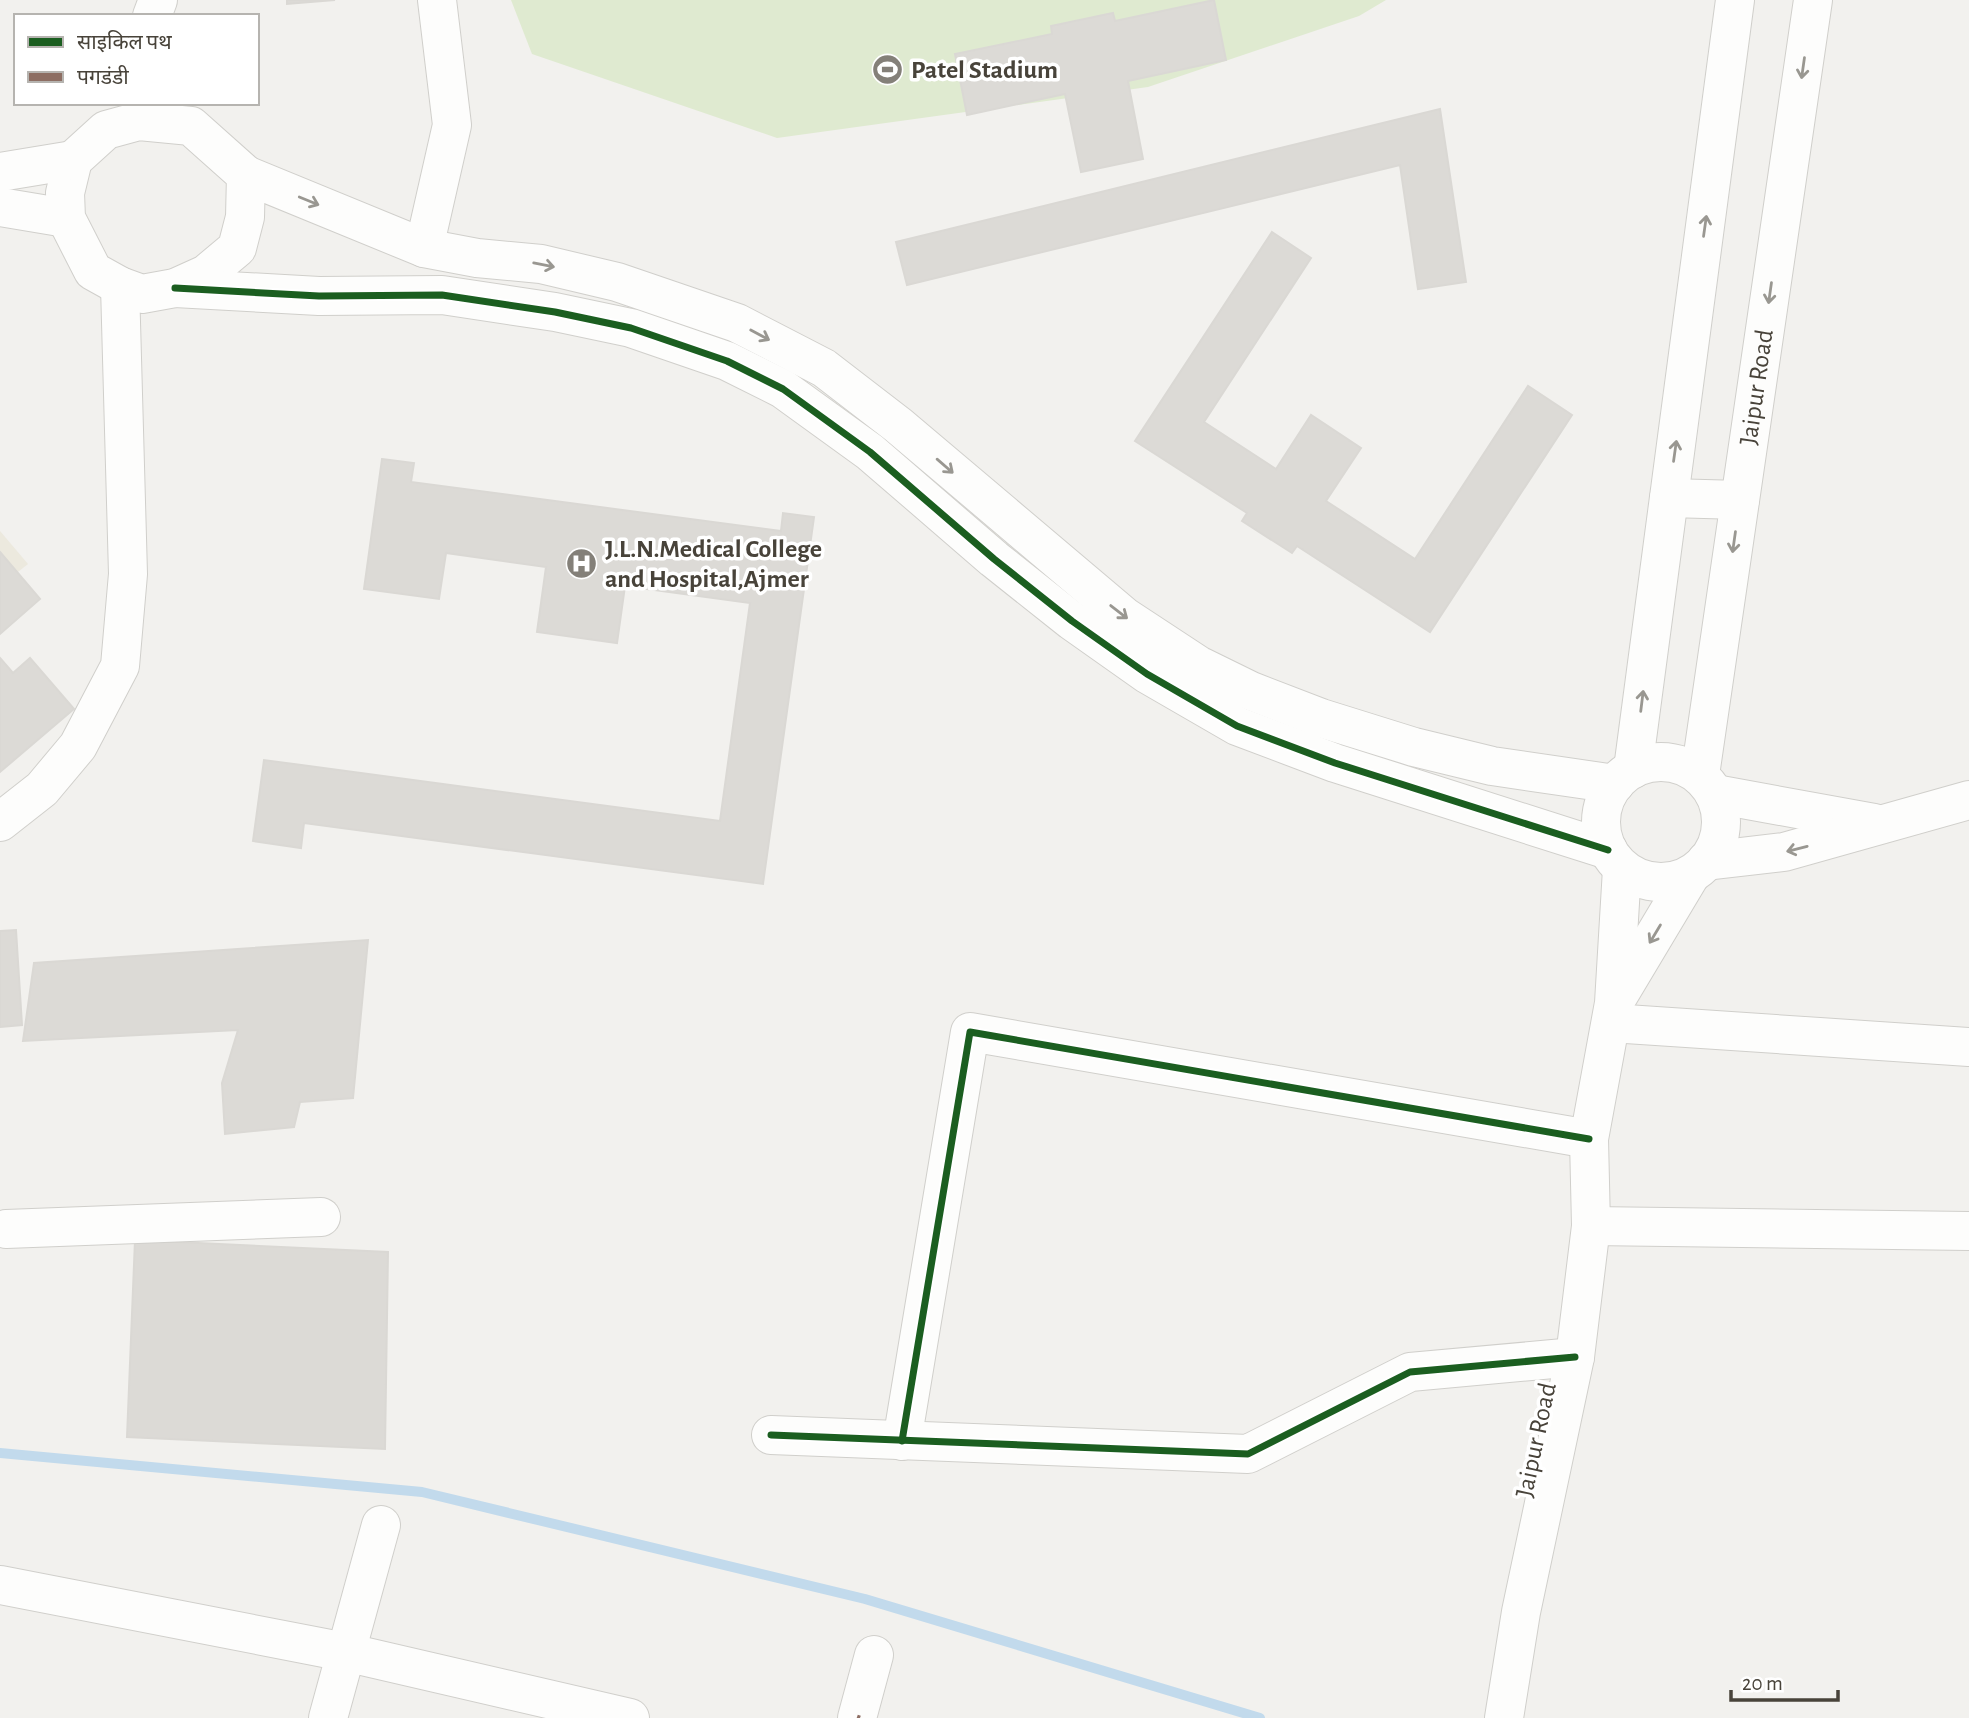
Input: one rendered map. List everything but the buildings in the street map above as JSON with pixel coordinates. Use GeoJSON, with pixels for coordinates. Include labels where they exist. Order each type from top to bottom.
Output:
{"type":"FeatureCollection","features":[{"type":"Feature","properties":{"kind":"street"},"geometry":{"type":"LineString","coordinates":[[424,248],[452,125],[437,0]]}},
{"type":"Feature","properties":{"kind":"street"},"geometry":{"type":"LineString","coordinates":[[1615,860],[1601,828],[1603,804],[1624,776],[1669,498],[1734,0]]}},
{"type":"Feature","properties":{"kind":"street","name":"Jaipur Road"},"geometry":{"type":"LineString","coordinates":[[1708,785],[1740,499],[1813,0]]}},
{"type":"Feature","properties":{"kind":"street"},"geometry":{"type":"LineString","coordinates":[[1886,826],[1708,785],[1679,764],[1656,762],[1624,776],[1492,766],[1414,747],[1251,691],[1198,665],[1125,617],[898,425],[824,369],[737,323],[617,282],[541,264],[477,258],[424,248],[246,175],[189,115],[139,121],[111,116],[74,159],[65,193],[66,218],[93,271],[120,286],[142,294],[175,288],[319,296],[442,295],[555,312],[631,328],[727,360],[783,389],[870,452],[994,559],[1072,621],[1147,674],[1237,726],[1335,764],[1615,860],[1643,880],[1667,882],[1698,868],[1784,852],[1886,826],[1969,800]]}},
{"type":"Feature","properties":{"kind":"street"},"geometry":{"type":"LineString","coordinates":[[0,172],[74,159]]}},
{"type":"Feature","properties":{"kind":"street"},"geometry":{"type":"LineString","coordinates":[[175,288],[206,274],[237,248],[245,217],[246,175]]}},
{"type":"Feature","properties":{"kind":"street"},"geometry":{"type":"LineString","coordinates":[[0,207],[66,218]]}},
{"type":"Feature","properties":{"kind":"street"},"geometry":{"type":"LineString","coordinates":[[0,821],[43,789],[78,746],[120,666],[128,575],[120,286]]}},
{"type":"Feature","properties":{"kind":"street"},"geometry":{"type":"LineString","coordinates":[[1669,498],[1740,499]]}},
{"type":"Feature","properties":{"kind":"street"},"geometry":{"type":"LineString","coordinates":[[1698,868],[1719,840],[1722,816],[1708,785]]}},
{"type":"Feature","properties":{"kind":"street","name":"Jaipur Road"},"geometry":{"type":"LineString","coordinates":[[1504,1718],[1521,1612],[1575,1357],[1591,1226],[1589,1139],[1613,1013],[1615,860]]}},
{"type":"Feature","properties":{"kind":"street","name":"Jaipur Road"},"geometry":{"type":"LineString","coordinates":[[1613,1013],[1698,868]]}},
{"type":"Feature","properties":{"kind":"street"},"geometry":{"type":"LineString","coordinates":[[1613,1013],[1969,1047]]}},
{"type":"Feature","properties":{"kind":"street"},"geometry":{"type":"LineString","coordinates":[[902,1441],[970,1032],[1589,1139]]}},
{"type":"Feature","properties":{"kind":"street"},"geometry":{"type":"LineString","coordinates":[[6,1229],[321,1217]]}},
{"type":"Feature","properties":{"kind":"street"},"geometry":{"type":"LineString","coordinates":[[1591,1226],[1969,1231]]}},
{"type":"Feature","properties":{"kind":"street"},"geometry":{"type":"LineString","coordinates":[[771,1435],[1248,1454],[1410,1373],[1575,1357]]}},
{"type":"Feature","properties":{"kind":"street"},"geometry":{"type":"LineString","coordinates":[[328,1718],[381,1525]]}},
{"type":"Feature","properties":{"kind":"street"},"geometry":{"type":"LineString","coordinates":[[0,1585],[345,1652],[630,1718]]}},
{"type":"Feature","properties":{"kind":"street"},"geometry":{"type":"LineString","coordinates":[[857,1718],[874,1656]]}},
{"type":"Feature","properties":{"kind":"shaded area"},"geometry":{"type":"Polygon","coordinates":[[[0,531],[28,564],[0,586],[0,531]]]}},
{"type":"Feature","properties":{"kind":"green space","name":"Patel Stadium"},"geometry":{"type":"Polygon","coordinates":[[[511,0],[1386,0],[1359,16],[1148,87],[777,138],[532,54],[511,0]]]}},
{"type":"Feature","properties":{"kind":"waterway"},"geometry":{"type":"LineString","coordinates":[[0,1453],[422,1492],[865,1599],[1260,1718]]}},
{"type":"Feature","properties":{"kind":"cycle path"},"geometry":{"type":"LineString","coordinates":[[175,288],[319,296],[442,295],[555,312],[631,328],[727,361],[783,389],[870,452],[994,559],[1072,621],[1147,674],[1237,726],[1335,763],[1608,850]]}},
{"type":"Feature","properties":{"kind":"cycle path"},"geometry":{"type":"LineString","coordinates":[[902,1441],[970,1032],[1589,1139]]}},
{"type":"Feature","properties":{"kind":"cycle path"},"geometry":{"type":"LineString","coordinates":[[771,1435],[1248,1454],[1410,1372],[1575,1357]]}},
{"type":"Feature","properties":{"kind":"place","name":"Patel Stadium"},"geometry":{"type":"Point","coordinates":[888,70]}},
{"type":"Feature","properties":{"kind":"place","name":"J.L.N.Medical College and Hospital,Ajmer"},"geometry":{"type":"Point","coordinates":[582,564]}}]}
